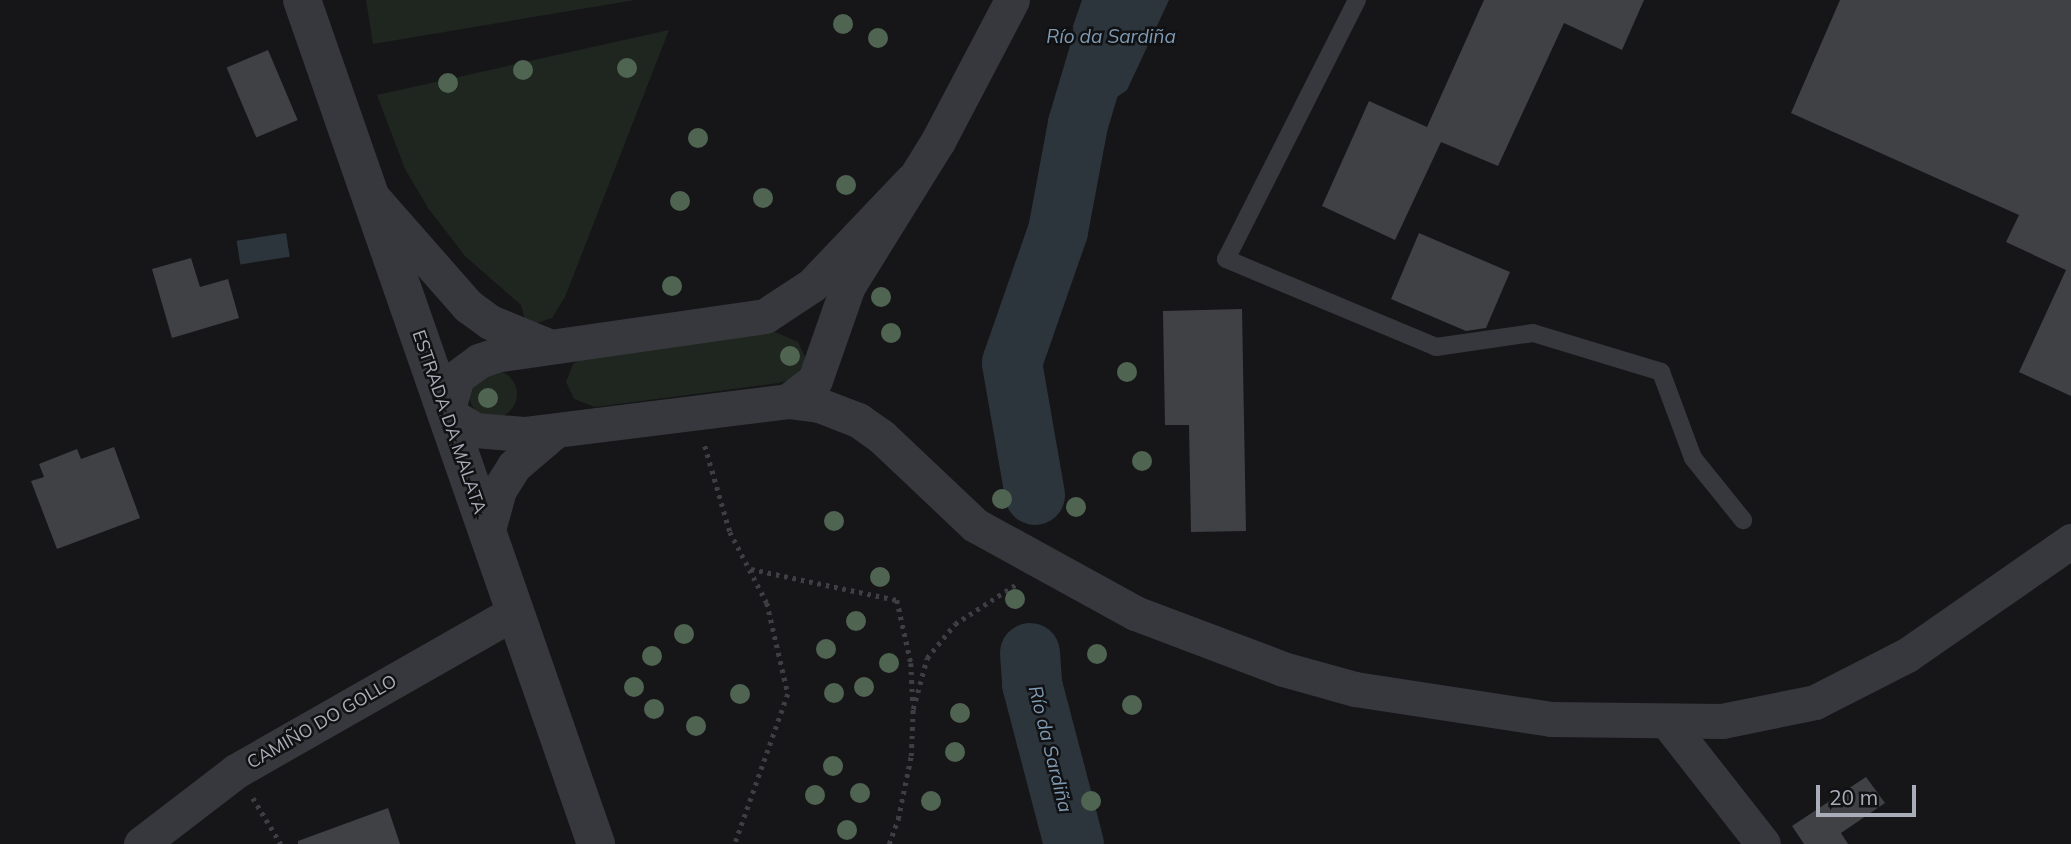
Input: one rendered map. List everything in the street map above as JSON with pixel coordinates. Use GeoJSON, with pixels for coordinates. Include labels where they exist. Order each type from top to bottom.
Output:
{"type":"FeatureCollection","features":[{"type":"Feature","properties":{"kind":"street","name":"ESTRADA DA MALATA"},"geometry":{"type":"LineString","coordinates":[[302,0],[374,199],[513,613],[596,844]]}},
{"type":"Feature","properties":{"kind":"street"},"geometry":{"type":"LineString","coordinates":[[788,401],[815,380],[848,286],[912,180],[1012,0]]}},
{"type":"Feature","properties":{"kind":"street"},"geometry":{"type":"LineString","coordinates":[[912,180],[813,285],[765,316],[741,323],[546,345],[496,355],[465,369],[450,391],[447,413],[475,430],[555,431],[788,401],[819,405],[858,420],[904,456],[975,525],[1135,613],[1201,640],[1354,689],[1550,719],[1669,724],[1768,713],[1815,702],[1907,655],[2071,541]]}},
{"type":"Feature","properties":{"kind":"street"},"geometry":{"type":"LineString","coordinates":[[374,199],[468,306],[489,322],[546,345]]}},
{"type":"Feature","properties":{"kind":"street"},"geometry":{"type":"LineString","coordinates":[[487,533],[499,490],[514,467],[555,431]]}},
{"type":"Feature","properties":{"kind":"street","name":"CAMIÑO DO GOLLO"},"geometry":{"type":"LineString","coordinates":[[141,844],[236,771],[513,613]]}},
{"type":"Feature","properties":{"kind":"street"},"geometry":{"type":"LineString","coordinates":[[1669,724],[1763,844]]}},
{"type":"Feature","properties":{"kind":"lane"},"geometry":{"type":"LineString","coordinates":[[1357,0],[1226,259],[1436,347],[1533,333],[1661,372],[1693,458],[1743,520]]}},
{"type":"Feature","properties":{"kind":"path"},"geometry":{"type":"LineString","coordinates":[[700,413],[716,493],[730,532],[767,603],[788,694],[765,768],[735,844]]}},
{"type":"Feature","properties":{"kind":"path"},"geometry":{"type":"LineString","coordinates":[[913,709],[927,658],[955,624],[1011,591],[1031,558]]}},
{"type":"Feature","properties":{"kind":"path"},"geometry":{"type":"LineString","coordinates":[[751,569],[897,600],[911,663],[913,709],[911,756],[889,844]]}},
{"type":"Feature","properties":{"kind":"path"},"geometry":{"type":"LineString","coordinates":[[236,771],[281,844]]}},
{"type":"Feature","properties":{"kind":"shaded area"},"geometry":{"type":"Polygon","coordinates":[[[366,0],[635,0],[373,44],[366,0]]]}},
{"type":"Feature","properties":{"kind":"shaded area"},"geometry":{"type":"Polygon","coordinates":[[[669,30],[565,297],[552,318],[534,324],[525,320],[521,305],[465,256],[428,208],[405,169],[377,95],[669,30]]]}},
{"type":"Feature","properties":{"kind":"shaded area"},"geometry":{"type":"Polygon","coordinates":[[[775,332],[798,342],[807,361],[792,379],[779,383],[595,407],[574,399],[566,382],[573,364],[584,358],[775,332]]]}},
{"type":"Feature","properties":{"kind":"shaded area"},"geometry":{"type":"Polygon","coordinates":[[[493,370],[510,377],[517,394],[510,411],[493,418],[476,411],[469,394],[476,377],[493,370]]]}},
{"type":"Feature","properties":{"kind":"water","name":"Río da Sardiña"},"geometry":{"type":"Polygon","coordinates":[[[1082,0],[1169,0],[1127,90],[1078,124],[1073,26],[1082,0]]]}},
{"type":"Feature","properties":{"kind":"water"},"geometry":{"type":"Polygon","coordinates":[[[286,233],[290,257],[240,265],[237,241],[286,233]]]}},
{"type":"Feature","properties":{"kind":"building"},"geometry":{"type":"Polygon","coordinates":[[[1484,0],[1644,0],[1622,50],[1564,23],[1498,166],[1441,142],[1395,240],[1322,206],[1369,101],[1427,127],[1484,0]]]}},
{"type":"Feature","properties":{"kind":"building"},"geometry":{"type":"Polygon","coordinates":[[[1840,0],[2071,0],[2071,396],[2019,372],[2066,270],[2006,242],[2019,215],[1791,113],[1840,0]]]}},
{"type":"Feature","properties":{"kind":"building"},"geometry":{"type":"Polygon","coordinates":[[[268,50],[298,120],[256,138],[227,68],[268,50]]]}},
{"type":"Feature","properties":{"kind":"building"},"geometry":{"type":"Polygon","coordinates":[[[1419,233],[1510,272],[1486,328],[1466,331],[1391,299],[1419,233]]]}},
{"type":"Feature","properties":{"kind":"building"},"geometry":{"type":"Polygon","coordinates":[[[191,258],[200,287],[228,279],[239,318],[172,338],[152,269],[191,258]]]}},
{"type":"Feature","properties":{"kind":"building"},"geometry":{"type":"Polygon","coordinates":[[[1242,309],[1246,531],[1191,532],[1189,425],[1165,425],[1163,311],[1242,309]]]}},
{"type":"Feature","properties":{"kind":"building"},"geometry":{"type":"Polygon","coordinates":[[[114,447],[140,518],[57,549],[31,481],[44,477],[39,464],[77,449],[81,459],[114,447]]]}},
{"type":"Feature","properties":{"kind":"building"},"geometry":{"type":"Polygon","coordinates":[[[1866,777],[1885,803],[1841,833],[1848,844],[1804,844],[1792,826],[1866,777]]]}},
{"type":"Feature","properties":{"kind":"building"},"geometry":{"type":"Polygon","coordinates":[[[388,808],[400,844],[298,844],[298,841],[388,808]]]}},
{"type":"Feature","properties":{"kind":"waterway","name":"Río da Sardiña"},"geometry":{"type":"LineString","coordinates":[[1035,495],[1012,363],[1058,231],[1078,124],[1115,0]]}},
{"type":"Feature","properties":{"kind":"waterway","name":"Río da Sardiña"},"geometry":{"type":"LineString","coordinates":[[1030,653],[1032,684],[1074,844]]}}]}
